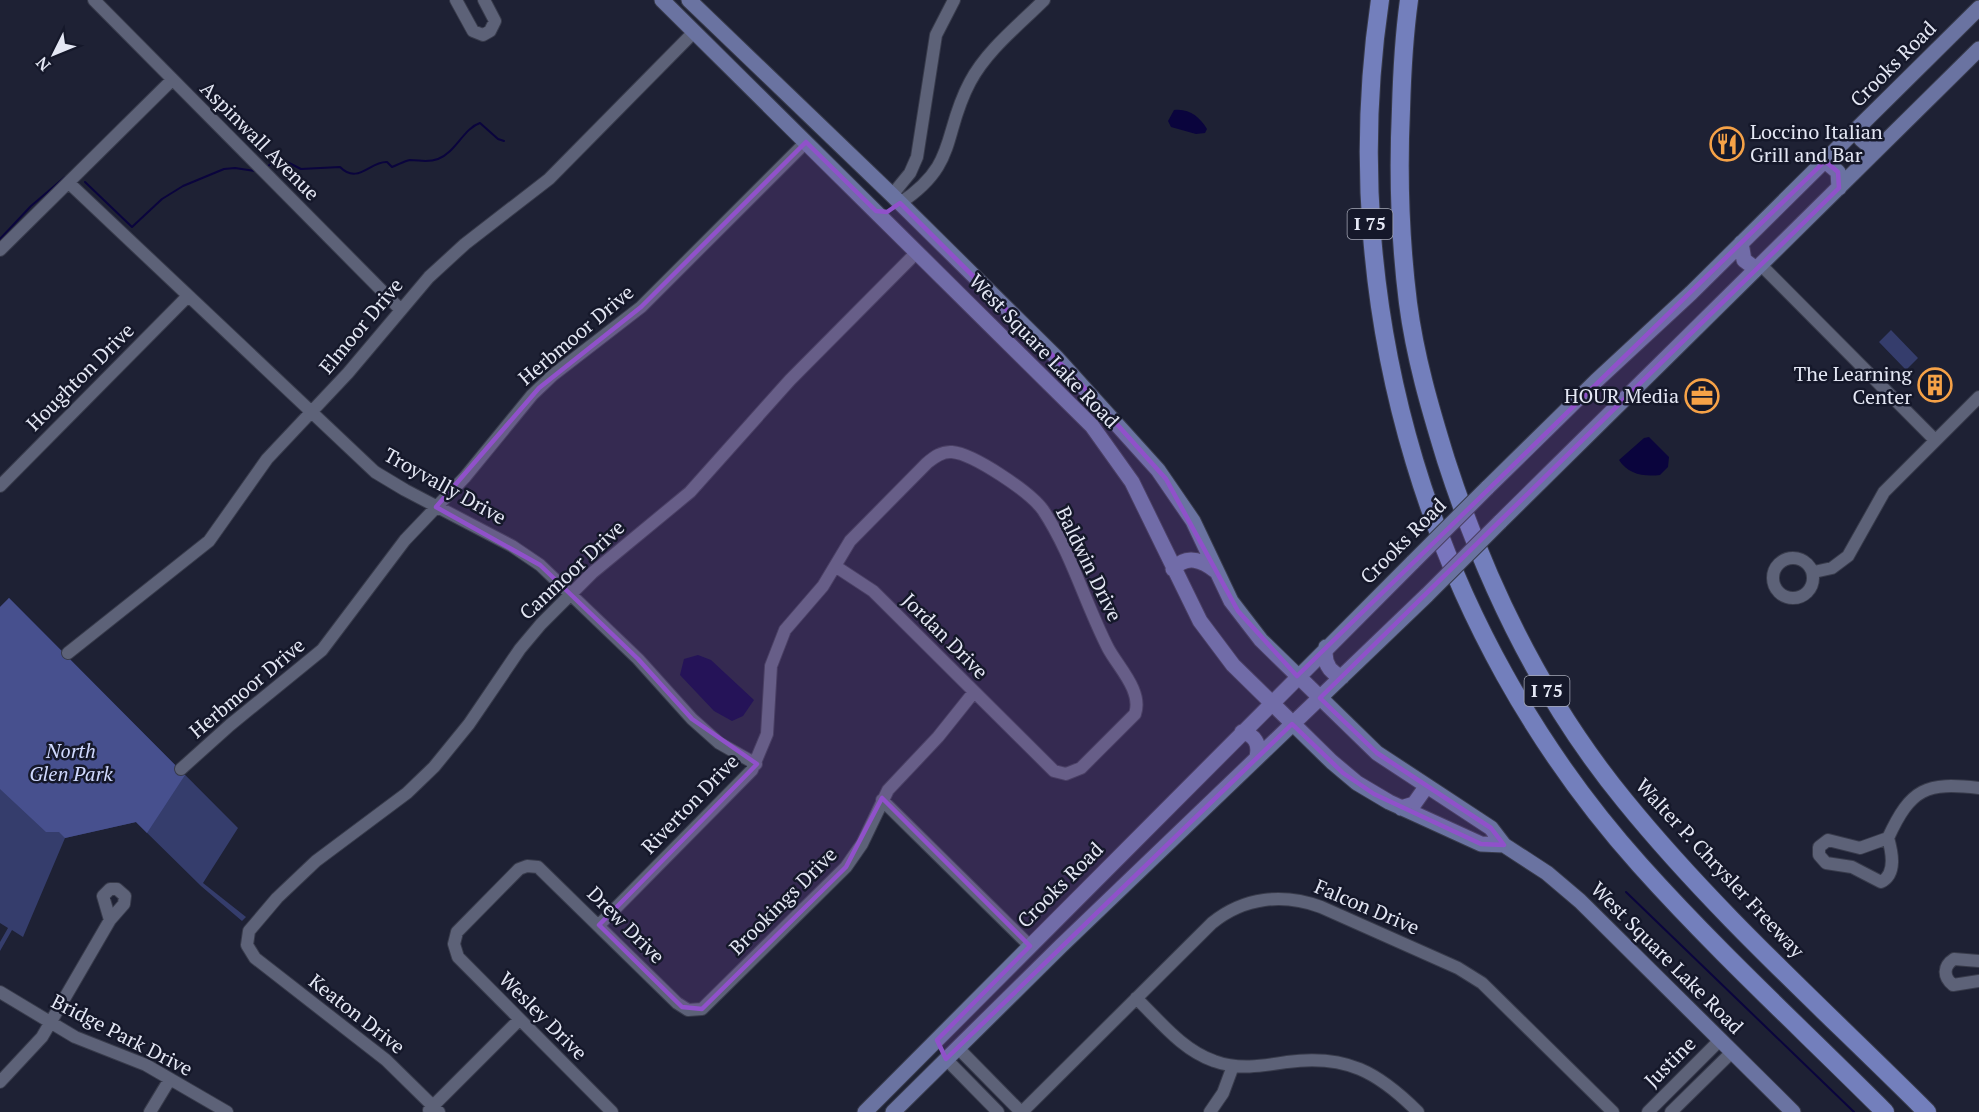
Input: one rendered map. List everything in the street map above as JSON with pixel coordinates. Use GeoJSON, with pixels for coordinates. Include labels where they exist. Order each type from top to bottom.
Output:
{"type":"FeatureCollection","features":[{"type":"Feature","properties":{"kind":"highway","name":"I 75"},"geometry":{"type":"LineString","coordinates":[[1380,0],[1372,59],[1368,171],[1370,229],[1379,306],[1407,441],[1445,551],[1473,614],[1534,726],[1569,777],[1640,865],[1885,1112]]}},
{"type":"Feature","properties":{"kind":"highway","name":"Walter P. Chrysler Freeway"},"geometry":{"type":"LineString","coordinates":[[1410,0],[1404,49],[1399,149],[1401,220],[1408,304],[1424,390],[1468,528],[1514,631],[1566,721],[1625,801],[1680,864],[1927,1112]]}},
{"type":"Feature","properties":{"kind":"main road","name":"West Square Lake Road"},"geometry":{"type":"LineString","coordinates":[[689,0],[1056,357],[1147,458],[1186,510],[1216,571],[1246,622],[1297,676],[1377,753],[1491,828],[1504,845],[1537,865],[1575,896],[1793,1112]]}},
{"type":"Feature","properties":{"kind":"main road","name":"West Square Lake Road"},"geometry":{"type":"LineString","coordinates":[[667,2],[694,32],[1084,417],[1122,467],[1147,510],[1190,604],[1212,640],[1292,724],[1343,773],[1401,808],[1481,844],[1504,845]]}},
{"type":"Feature","properties":{"kind":"main road","name":"Crooks Road"},"geometry":{"type":"LineString","coordinates":[[865,1112],[1326,647],[1979,8]]}},
{"type":"Feature","properties":{"kind":"main road"},"geometry":{"type":"LineString","coordinates":[[894,1112],[1257,757],[1427,595],[1979,49]]}},
{"type":"Feature","properties":{"kind":"main road"},"geometry":{"type":"LineString","coordinates":[[1861,125],[1861,139],[1875,152]]}},
{"type":"Feature","properties":{"kind":"main road"},"geometry":{"type":"LineString","coordinates":[[1825,161],[1838,172],[1839,188]]}},
{"type":"Feature","properties":{"kind":"main road"},"geometry":{"type":"LineString","coordinates":[[876,211],[887,212],[896,199]]}},
{"type":"Feature","properties":{"kind":"main road"},"geometry":{"type":"LineString","coordinates":[[1741,243],[1744,260],[1758,267]]}},
{"type":"Feature","properties":{"kind":"main road"},"geometry":{"type":"LineString","coordinates":[[1691,292],[1700,295],[1706,303],[1707,318]]}},
{"type":"Feature","properties":{"kind":"main road"},"geometry":{"type":"LineString","coordinates":[[996,331],[1001,321],[1017,319]]}},
{"type":"Feature","properties":{"kind":"main road"},"geometry":{"type":"LineString","coordinates":[[1122,467],[1136,469],[1143,465],[1147,458]]}},
{"type":"Feature","properties":{"kind":"main road"},"geometry":{"type":"LineString","coordinates":[[1173,569],[1181,561],[1190,559],[1216,571]]}},
{"type":"Feature","properties":{"kind":"main road"},"geometry":{"type":"LineString","coordinates":[[1326,647],[1327,664],[1333,673],[1342,677]]}},
{"type":"Feature","properties":{"kind":"main road"},"geometry":{"type":"LineString","coordinates":[[1242,732],[1255,739],[1259,750],[1257,757]]}},
{"type":"Feature","properties":{"kind":"main road"},"geometry":{"type":"LineString","coordinates":[[1401,808],[1414,804],[1426,787]]}},
{"type":"Feature","properties":{"kind":"main road"},"geometry":{"type":"LineString","coordinates":[[1136,839],[1139,852],[1152,862]]}},
{"type":"Feature","properties":{"kind":"main road"},"geometry":{"type":"LineString","coordinates":[[1031,944],[1045,955],[1044,964]]}},
{"type":"Feature","properties":{"kind":"main road"},"geometry":{"type":"LineString","coordinates":[[937,1040],[939,1052],[946,1059]]}},
{"type":"Feature","properties":{"kind":"street","name":"Aspinwall Avenue"},"geometry":{"type":"LineString","coordinates":[[94,0],[400,309]]}},
{"type":"Feature","properties":{"kind":"street"},"geometry":{"type":"LineString","coordinates":[[456,0],[473,31],[480,35],[490,31],[495,21],[484,0]]}},
{"type":"Feature","properties":{"kind":"street"},"geometry":{"type":"LineString","coordinates":[[896,199],[917,158],[936,36],[954,0]]}},
{"type":"Feature","properties":{"kind":"street"},"geometry":{"type":"LineString","coordinates":[[896,199],[915,194],[943,159],[964,94],[986,58],[1044,0]]}},
{"type":"Feature","properties":{"kind":"street","name":"Elmoor Drive"},"geometry":{"type":"LineString","coordinates":[[68,653],[209,541],[267,459],[362,357],[400,309],[449,257],[549,179],[694,32]]}},
{"type":"Feature","properties":{"kind":"street"},"geometry":{"type":"LineString","coordinates":[[0,250],[172,80]]}},
{"type":"Feature","properties":{"kind":"street","name":"Herbmoor Drive"},"geometry":{"type":"LineString","coordinates":[[181,770],[230,725],[322,650],[397,549],[465,477],[539,388],[641,307],[806,142]]}},
{"type":"Feature","properties":{"kind":"street","name":"Troyvally Drive"},"geometry":{"type":"LineString","coordinates":[[69,183],[312,410],[375,472],[436,507],[512,546],[571,593],[638,659],[692,719],[719,743],[756,764]]}},
{"type":"Feature","properties":{"kind":"street","name":"Canmoor Drive"},"geometry":{"type":"LineString","coordinates":[[249,950],[247,940],[252,926],[295,880],[407,793],[434,767],[470,724],[525,642],[571,593],[690,492],[790,380],[917,252]]}},
{"type":"Feature","properties":{"kind":"street"},"geometry":{"type":"LineString","coordinates":[[1758,267],[1935,440]]}},
{"type":"Feature","properties":{"kind":"street","name":"Houghton Drive"},"geometry":{"type":"LineString","coordinates":[[0,486],[188,296]]}},
{"type":"Feature","properties":{"kind":"street"},"geometry":{"type":"LineString","coordinates":[[1814,572],[1832,568],[1848,556],[1880,498],[1979,397]]}},
{"type":"Feature","properties":{"kind":"street","name":"Baldwin Drive"},"geometry":{"type":"LineString","coordinates":[[835,566],[856,534],[932,459],[946,452],[960,454],[1028,493],[1038,503],[1051,523],[1108,648],[1134,691],[1137,704]]}},
{"type":"Feature","properties":{"kind":"street","name":"Jordan Drive"},"geometry":{"type":"LineString","coordinates":[[835,566],[873,591],[1051,769],[1066,774],[1084,766],[1132,717],[1137,704]]}},
{"type":"Feature","properties":{"kind":"street","name":"Riverton Drive"},"geometry":{"type":"LineString","coordinates":[[599,925],[740,784],[756,764],[769,727],[770,674],[776,650],[785,630],[818,593],[835,566]]}},
{"type":"Feature","properties":{"kind":"street","name":"Brookings Drive"},"geometry":{"type":"LineString","coordinates":[[694,1011],[712,1001],[846,867],[862,844],[893,782],[938,737],[974,692]]}},
{"type":"Feature","properties":{"kind":"street"},"geometry":{"type":"LineString","coordinates":[[1888,838],[1860,848],[1828,840],[1819,848],[1819,855],[1826,863],[1855,868],[1881,882],[1890,872],[1892,854],[1888,838],[1899,815],[1927,789],[1946,784],[1979,788]]}},
{"type":"Feature","properties":{"kind":"street"},"geometry":{"type":"LineString","coordinates":[[882,800],[1031,944]]}},
{"type":"Feature","properties":{"kind":"street","name":"Drew Drive"},"geometry":{"type":"LineString","coordinates":[[454,944],[457,932],[515,873],[531,866],[547,874],[677,1003],[694,1011]]}},
{"type":"Feature","properties":{"kind":"street","name":"Falcon Drive"},"geometry":{"type":"LineString","coordinates":[[1021,1112],[1206,928],[1228,911],[1262,899],[1299,900],[1342,916],[1475,978],[1492,991],[1613,1112]]}},
{"type":"Feature","properties":{"kind":"street"},"geometry":{"type":"LineString","coordinates":[[0,1082],[37,1044],[110,920]]}},
{"type":"Feature","properties":{"kind":"street","name":"Wesley Drive"},"geometry":{"type":"LineString","coordinates":[[454,944],[462,962],[612,1112]]}},
{"type":"Feature","properties":{"kind":"street","name":"Keaton Drive"},"geometry":{"type":"LineString","coordinates":[[249,950],[255,958],[386,1060],[433,1110]]}},
{"type":"Feature","properties":{"kind":"street"},"geometry":{"type":"LineString","coordinates":[[1979,962],[1954,959],[1948,964],[1945,972],[1946,978],[1953,985],[1979,981]]}},
{"type":"Feature","properties":{"kind":"street","name":"Bridge Park Drive"},"geometry":{"type":"LineString","coordinates":[[0,992],[85,1041],[137,1060],[226,1112]]}},
{"type":"Feature","properties":{"kind":"street"},"geometry":{"type":"LineString","coordinates":[[1136,998],[1192,1050],[1216,1062],[1233,1066],[1256,1067],[1311,1060],[1345,1063],[1375,1075],[1409,1109]]}},
{"type":"Feature","properties":{"kind":"street"},"geometry":{"type":"LineString","coordinates":[[433,1110],[519,1020]]}},
{"type":"Feature","properties":{"kind":"street","name":"Justine"},"geometry":{"type":"LineString","coordinates":[[1648,1112],[1720,1040]]}},
{"type":"Feature","properties":{"kind":"street"},"geometry":{"type":"LineString","coordinates":[[958,1048],[1021,1112]]}},
{"type":"Feature","properties":{"kind":"street","name":"Justine"},"geometry":{"type":"LineString","coordinates":[[1671,1112],[1732,1052]]}},
{"type":"Feature","properties":{"kind":"street"},"geometry":{"type":"LineString","coordinates":[[946,1059],[998,1112]]}},
{"type":"Feature","properties":{"kind":"street"},"geometry":{"type":"LineString","coordinates":[[1210,1112],[1223,1093],[1233,1066]]}},
{"type":"Feature","properties":{"kind":"street"},"geometry":{"type":"LineString","coordinates":[[150,1112],[170,1079]]}},
{"type":"Feature","properties":{"kind":"highlighted area"},"geometry":{"type":"Polygon","coordinates":[[[806,142],[876,211],[887,212],[900,203],[1081,384],[1166,479],[1238,611],[1297,676],[1825,161],[1838,172],[1839,188],[1320,698],[1377,753],[1491,828],[1504,845],[1481,844],[1374,794],[1343,773],[1292,724],[946,1059],[937,1040],[1030,946],[882,798],[846,867],[702,1009],[682,1007],[599,925],[757,764],[692,719],[638,659],[540,565],[436,507],[539,388],[641,307],[806,142]]]}},
{"type":"Feature","properties":{"kind":"green space"},"geometry":{"type":"Polygon","coordinates":[[[1891,330],[1918,358],[1906,370],[1879,342],[1891,330]]]}},
{"type":"Feature","properties":{"kind":"green space","name":"North Glen Park"},"geometry":{"type":"Polygon","coordinates":[[[9,598],[238,828],[203,883],[246,917],[242,921],[201,886],[136,822],[65,838],[23,937],[12,930],[0,951],[0,942],[8,928],[0,923],[0,607],[9,598]]]}},
{"type":"Feature","properties":{"kind":"green space","name":"North Glen Park"},"geometry":{"type":"Polygon","coordinates":[[[9,598],[185,775],[147,833],[136,822],[65,838],[59,832],[46,832],[0,789],[0,607],[9,598]]]}},
{"type":"Feature","properties":{"kind":"shaded area"},"geometry":{"type":"Polygon","coordinates":[[[1174,110],[1184,110],[1194,114],[1207,129],[1205,133],[1196,134],[1171,127],[1168,121],[1174,110]]]}},
{"type":"Feature","properties":{"kind":"shaded area"},"geometry":{"type":"Polygon","coordinates":[[[1649,437],[1669,457],[1668,467],[1660,475],[1636,474],[1627,469],[1619,460],[1644,438],[1649,437]]]}},
{"type":"Feature","properties":{"kind":"shaded area"},"geometry":{"type":"Polygon","coordinates":[[[698,655],[711,660],[754,700],[743,716],[732,721],[714,711],[680,675],[684,659],[698,655]]]}},
{"type":"Feature","properties":{"kind":"waterway"},"geometry":{"type":"LineString","coordinates":[[268,166],[279,158],[301,169],[340,167],[353,174],[381,163],[387,162],[392,167],[410,160],[434,160],[449,152],[469,130],[480,123],[498,139],[504,141]]}},
{"type":"Feature","properties":{"kind":"waterway"},"geometry":{"type":"LineString","coordinates":[[85,182],[132,227],[162,199],[183,186],[224,169],[255,171]]}},
{"type":"Feature","properties":{"kind":"waterway"},"geometry":{"type":"LineString","coordinates":[[0,239],[31,206],[65,177]]}},
{"type":"Feature","properties":{"kind":"waterway"},"geometry":{"type":"LineString","coordinates":[[1626,892],[1854,1112]]}},
{"type":"Feature","properties":{"kind":"place","name":"Loccino Italian Grill and Bar"},"geometry":{"type":"Point","coordinates":[1727,144]}},
{"type":"Feature","properties":{"kind":"place","name":"The Learning Center"},"geometry":{"type":"Point","coordinates":[1935,385]}},
{"type":"Feature","properties":{"kind":"place","name":"HOUR Media"},"geometry":{"type":"Point","coordinates":[1702,396]}}]}
